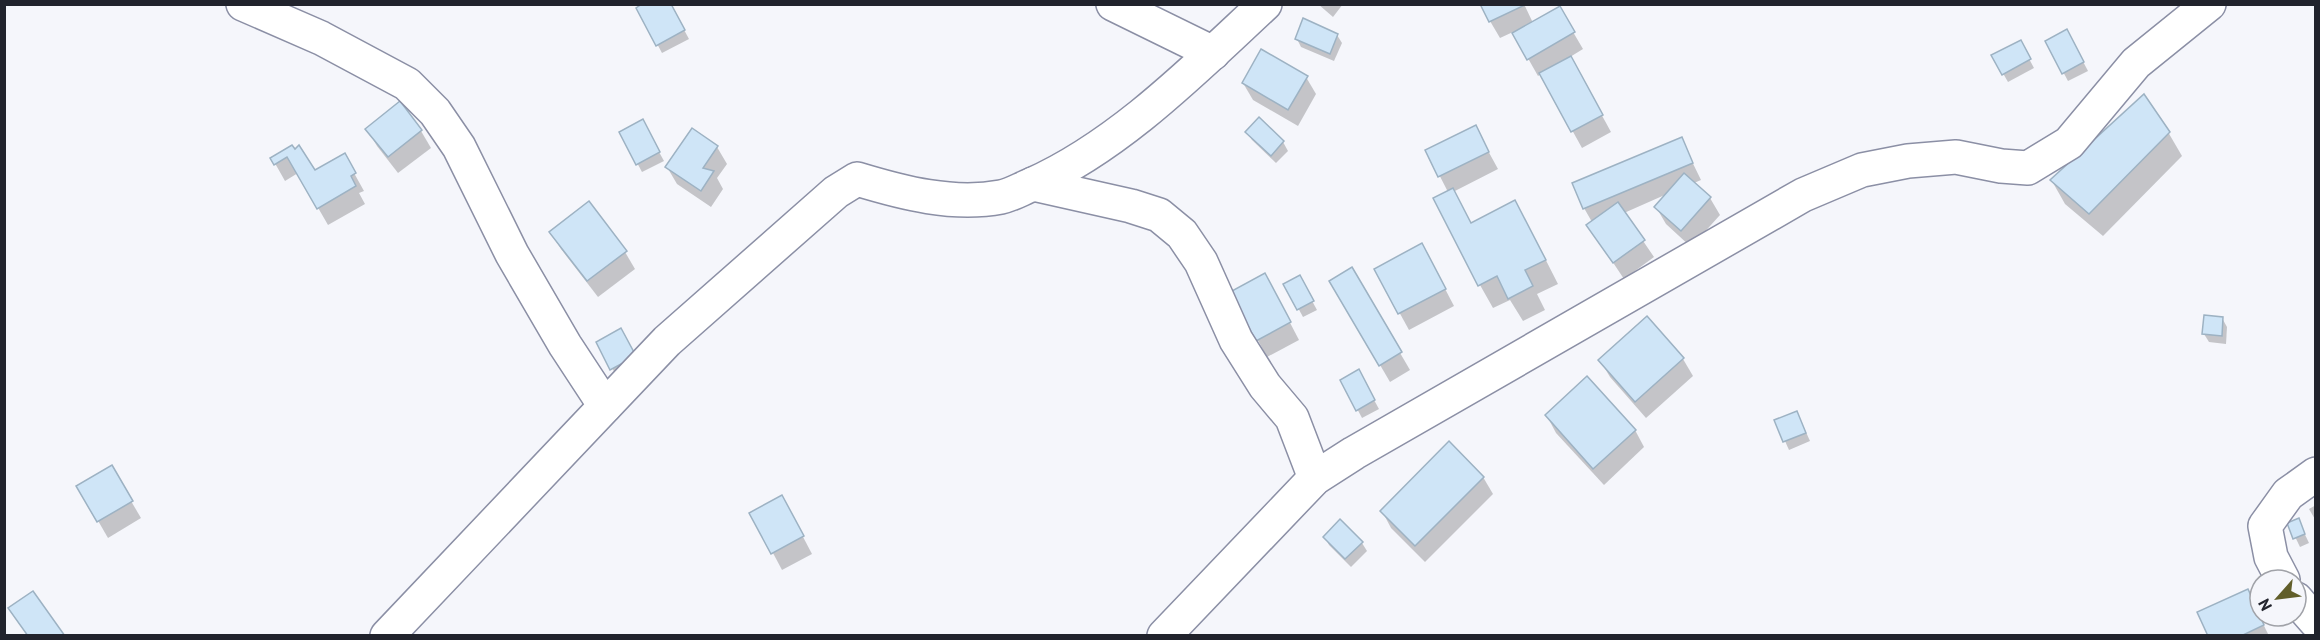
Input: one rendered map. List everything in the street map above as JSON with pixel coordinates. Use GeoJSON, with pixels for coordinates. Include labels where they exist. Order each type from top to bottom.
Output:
{"type":"FeatureCollection","features":[{"type":"Feature","properties":{"kind":"street"},"geometry":{"type":"LineString","coordinates":[[243,4],[321,38],[407,84],[435,112],[459,147],[512,254],[565,345],[605,406]]}},
{"type":"Feature","properties":{"kind":"street"},"geometry":{"type":"LineString","coordinates":[[1113,4],[1213,53]]}},
{"type":"Feature","properties":{"kind":"street"},"geometry":{"type":"LineString","coordinates":[[387,636],[667,341],[836,192],[857,179],[892,190],[963,201],[1004,197],[1051,177],[1108,139],[1177,86],[1265,4]]}},
{"type":"Feature","properties":{"kind":"street"},"geometry":{"type":"LineString","coordinates":[[1164,636],[1315,478],[1354,453],[1803,195],[1862,170],[1908,161],[1956,157],[2001,166],[2028,168],[2069,143],[2136,63],[2209,4]]}},
{"type":"Feature","properties":{"kind":"street"},"geometry":{"type":"LineString","coordinates":[[1033,184],[1131,206],[1159,215],[1182,234],[1202,262],[1236,340],[1265,386],[1292,418],[1315,478]]}},
{"type":"Feature","properties":{"kind":"street"},"geometry":{"type":"LineString","coordinates":[[2277,568],[2271,557],[2265,526],[2288,494],[2316,474]]}},
{"type":"Feature","properties":{"kind":"building"},"geometry":{"type":"Polygon","coordinates":[[[642,4],[671,4],[685,30],[656,46],[636,8],[642,4]]]}},
{"type":"Feature","properties":{"kind":"building"},"geometry":{"type":"Polygon","coordinates":[[[1480,4],[1524,4],[1525,5],[1489,22],[1480,4]]]}},
{"type":"Feature","properties":{"kind":"building"},"geometry":{"type":"Polygon","coordinates":[[[1560,6],[1575,32],[1527,60],[1512,33],[1560,6]]]}},
{"type":"Feature","properties":{"kind":"building"},"geometry":{"type":"Polygon","coordinates":[[[1303,18],[1338,34],[1330,54],[1295,39],[1303,18]]]}},
{"type":"Feature","properties":{"kind":"building"},"geometry":{"type":"Polygon","coordinates":[[[2067,29],[2084,62],[2062,74],[2045,41],[2067,29]]]}},
{"type":"Feature","properties":{"kind":"building"},"geometry":{"type":"Polygon","coordinates":[[[2021,40],[2031,59],[2002,75],[1991,55],[2021,40]]]}},
{"type":"Feature","properties":{"kind":"building"},"geometry":{"type":"Polygon","coordinates":[[[1261,49],[1308,76],[1288,110],[1242,83],[1261,49]]]}},
{"type":"Feature","properties":{"kind":"building"},"geometry":{"type":"Polygon","coordinates":[[[1571,56],[1603,115],[1571,132],[1539,73],[1571,56]]]}},
{"type":"Feature","properties":{"kind":"building"},"geometry":{"type":"Polygon","coordinates":[[[2144,94],[2170,132],[2089,214],[2050,180],[2144,94]]]}},
{"type":"Feature","properties":{"kind":"building"},"geometry":{"type":"Polygon","coordinates":[[[400,101],[422,130],[388,157],[365,129],[400,101]]]}},
{"type":"Feature","properties":{"kind":"building"},"geometry":{"type":"Polygon","coordinates":[[[1259,117],[1284,141],[1271,156],[1245,132],[1259,117]]]}},
{"type":"Feature","properties":{"kind":"building"},"geometry":{"type":"Polygon","coordinates":[[[643,119],[660,152],[636,165],[619,132],[643,119]]]}},
{"type":"Feature","properties":{"kind":"building"},"geometry":{"type":"Polygon","coordinates":[[[1476,125],[1489,152],[1438,177],[1425,150],[1476,125]]]}},
{"type":"Feature","properties":{"kind":"building"},"geometry":{"type":"Polygon","coordinates":[[[692,128],[718,146],[703,168],[714,171],[701,191],[665,167],[692,128]]]}},
{"type":"Feature","properties":{"kind":"building"},"geometry":{"type":"Polygon","coordinates":[[[1682,137],[1693,163],[1583,209],[1572,183],[1682,137]]]}},
{"type":"Feature","properties":{"kind":"building"},"geometry":{"type":"Polygon","coordinates":[[[292,145],[295,149],[299,145],[315,170],[345,153],[356,173],[351,176],[356,186],[317,209],[287,157],[274,165],[270,158],[292,145]]]}},
{"type":"Feature","properties":{"kind":"building"},"geometry":{"type":"Polygon","coordinates":[[[1684,173],[1711,197],[1681,231],[1654,207],[1684,173]]]}},
{"type":"Feature","properties":{"kind":"building"},"geometry":{"type":"Polygon","coordinates":[[[1453,188],[1471,223],[1515,200],[1546,260],[1525,270],[1533,286],[1508,299],[1497,276],[1478,286],[1433,198],[1453,188]]]}},
{"type":"Feature","properties":{"kind":"building"},"geometry":{"type":"Polygon","coordinates":[[[589,201],[627,251],[587,281],[549,232],[589,201]]]}},
{"type":"Feature","properties":{"kind":"building"},"geometry":{"type":"Polygon","coordinates":[[[1618,202],[1645,240],[1613,263],[1586,225],[1618,202]]]}},
{"type":"Feature","properties":{"kind":"building"},"geometry":{"type":"Polygon","coordinates":[[[1422,243],[1446,289],[1398,314],[1374,269],[1422,243]]]}},
{"type":"Feature","properties":{"kind":"building"},"geometry":{"type":"Polygon","coordinates":[[[1352,267],[1402,352],[1379,366],[1329,281],[1352,267]]]}},
{"type":"Feature","properties":{"kind":"building"},"geometry":{"type":"Polygon","coordinates":[[[1265,273],[1291,322],[1256,341],[1230,292],[1265,273]]]}},
{"type":"Feature","properties":{"kind":"building"},"geometry":{"type":"Polygon","coordinates":[[[1300,275],[1314,301],[1297,310],[1283,284],[1300,275]]]}},
{"type":"Feature","properties":{"kind":"building"},"geometry":{"type":"Polygon","coordinates":[[[2204,315],[2223,317],[2222,336],[2202,334],[2204,315]]]}},
{"type":"Feature","properties":{"kind":"building"},"geometry":{"type":"Polygon","coordinates":[[[1647,316],[1684,358],[1635,402],[1598,360],[1647,316]]]}},
{"type":"Feature","properties":{"kind":"building"},"geometry":{"type":"Polygon","coordinates":[[[621,328],[636,356],[610,370],[596,342],[621,328]]]}},
{"type":"Feature","properties":{"kind":"building"},"geometry":{"type":"Polygon","coordinates":[[[1359,369],[1375,400],[1356,411],[1340,380],[1359,369]]]}},
{"type":"Feature","properties":{"kind":"building"},"geometry":{"type":"Polygon","coordinates":[[[1587,376],[1636,430],[1593,469],[1545,415],[1587,376]]]}},
{"type":"Feature","properties":{"kind":"building"},"geometry":{"type":"Polygon","coordinates":[[[1797,411],[1806,433],[1783,442],[1774,420],[1797,411]]]}},
{"type":"Feature","properties":{"kind":"building"},"geometry":{"type":"Polygon","coordinates":[[[1449,441],[1484,477],[1415,546],[1380,511],[1449,441]]]}},
{"type":"Feature","properties":{"kind":"building"},"geometry":{"type":"Polygon","coordinates":[[[112,465],[133,501],[97,522],[76,486],[112,465]]]}},
{"type":"Feature","properties":{"kind":"building"},"geometry":{"type":"Polygon","coordinates":[[[782,495],[804,536],[771,554],[749,513],[782,495]]]}},
{"type":"Feature","properties":{"kind":"building"},"geometry":{"type":"Polygon","coordinates":[[[2299,518],[2305,534],[2293,539],[2287,523],[2299,518]]]}},
{"type":"Feature","properties":{"kind":"building"},"geometry":{"type":"Polygon","coordinates":[[[1340,519],[1363,542],[1345,559],[1323,537],[1340,519]]]}},
{"type":"Feature","properties":{"kind":"building"},"geometry":{"type":"Polygon","coordinates":[[[2248,589],[2248,628],[2258,628],[2241,636],[2208,636],[2197,612],[2248,589]]]}},
{"type":"Feature","properties":{"kind":"building"},"geometry":{"type":"Polygon","coordinates":[[[33,591],[65,636],[28,636],[8,608],[33,591]]]}}]}
